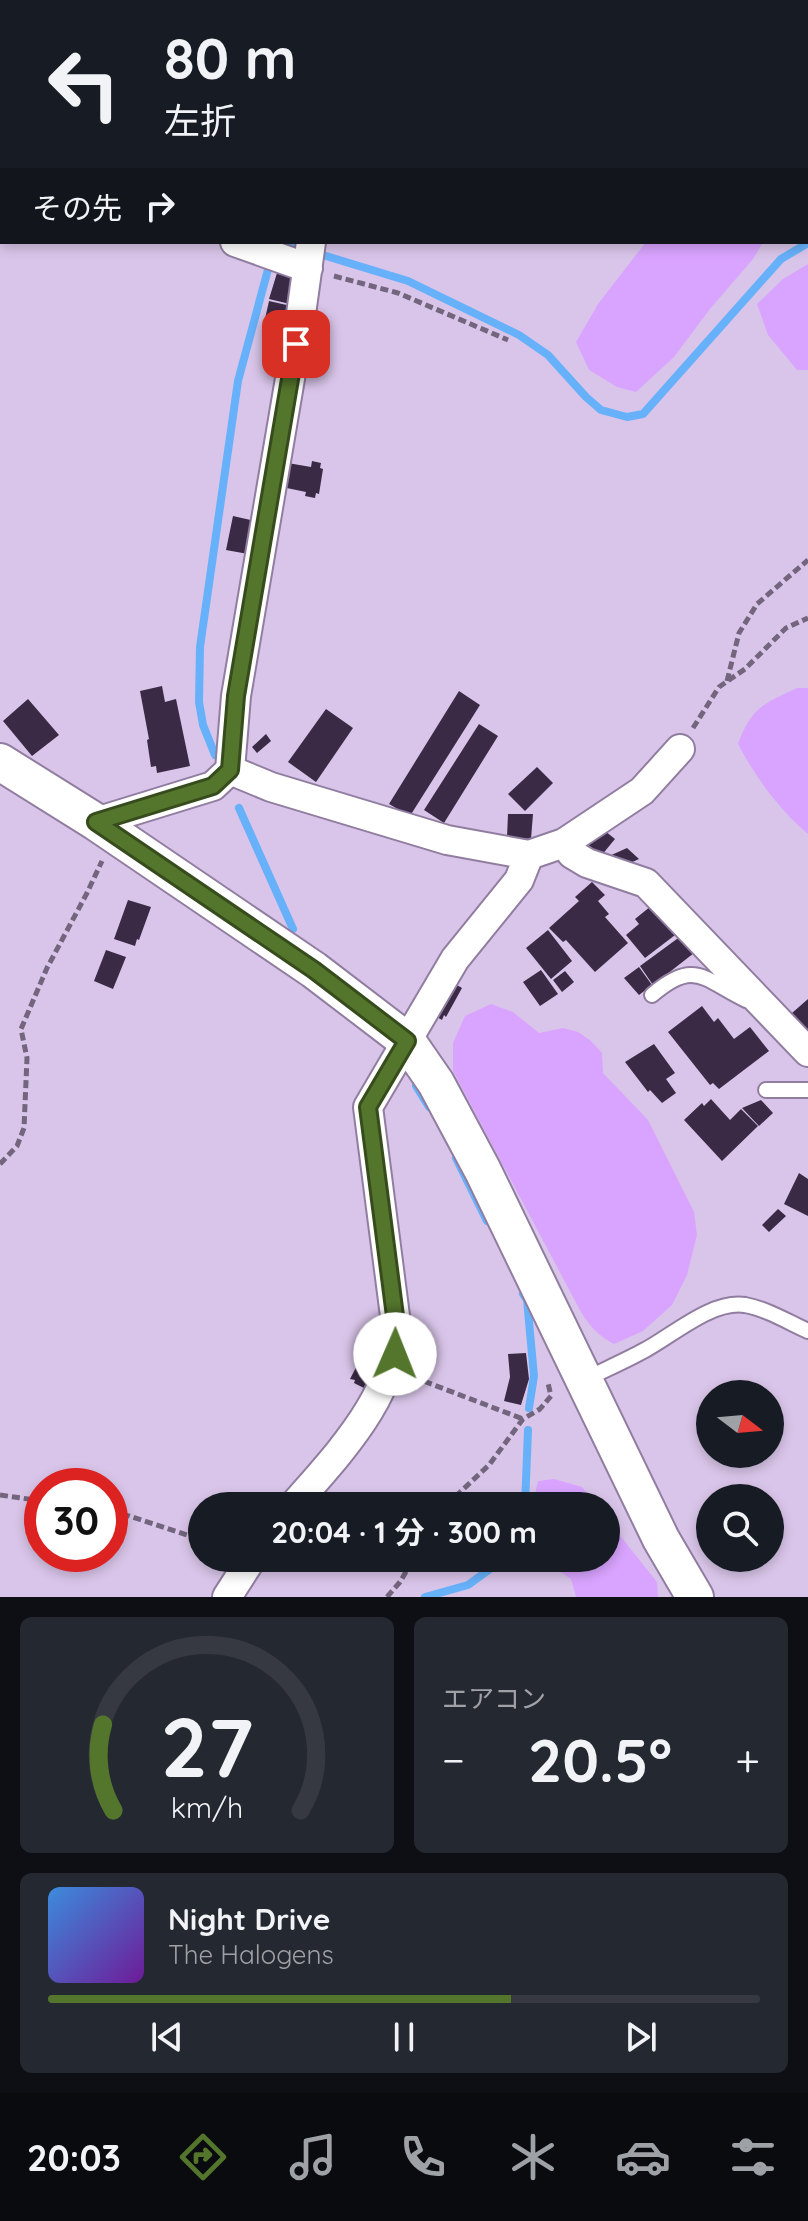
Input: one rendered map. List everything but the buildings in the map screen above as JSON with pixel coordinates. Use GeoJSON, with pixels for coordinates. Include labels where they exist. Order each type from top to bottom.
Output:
{"type":"FeatureCollection","features":[{"type":"Feature","properties":{"kind":"street"},"geometry":{"type":"LineString","coordinates":[[105,828],[213,786],[230,770],[236,696],[310,255],[247,244]]}},
{"type":"Feature","properties":{"kind":"street"},"geometry":{"type":"LineString","coordinates":[[230,770],[271,787],[447,840],[529,855],[564,843],[642,791],[680,749]]}},
{"type":"Feature","properties":{"kind":"street"},"geometry":{"type":"LineString","coordinates":[[0,762],[105,828],[314,970],[407,1041],[436,1083],[483,1171],[661,1539],[695,1597]]}},
{"type":"Feature","properties":{"kind":"street"},"geometry":{"type":"LineString","coordinates":[[564,843],[572,854],[587,863],[646,883],[808,1052]]}},
{"type":"Feature","properties":{"kind":"street"},"geometry":{"type":"LineString","coordinates":[[305,1492],[356,1431],[372,1405],[395,1354],[397,1333],[368,1107],[455,959],[519,880],[529,855]]}},
{"type":"Feature","properties":{"kind":"street"},"geometry":{"type":"LineString","coordinates":[[227,1597],[243,1572]]}},
{"type":"Feature","properties":{"kind":"lane"},"geometry":{"type":"LineString","coordinates":[[652,995],[670,980],[690,974],[706,977],[769,1010]]}},
{"type":"Feature","properties":{"kind":"lane"},"geometry":{"type":"LineString","coordinates":[[766,1090],[808,1090]]}},
{"type":"Feature","properties":{"kind":"lane"},"geometry":{"type":"LineString","coordinates":[[584,1380],[644,1350],[701,1316],[725,1307],[742,1305],[758,1309],[808,1331]]}},
{"type":"Feature","properties":{"kind":"path"},"geometry":{"type":"LineString","coordinates":[[310,255],[313,273],[398,293],[508,340]]}},
{"type":"Feature","properties":{"kind":"path"},"geometry":{"type":"LineString","coordinates":[[727,681],[739,633],[757,604],[808,560]]}},
{"type":"Feature","properties":{"kind":"path"},"geometry":{"type":"LineString","coordinates":[[680,749],[719,687],[745,669],[786,628],[808,618]]}},
{"type":"Feature","properties":{"kind":"path"},"geometry":{"type":"LineString","coordinates":[[0,1164],[17,1146],[24,1128],[27,1058],[21,1029],[47,968],[87,893],[105,828]]}},
{"type":"Feature","properties":{"kind":"path"},"geometry":{"type":"LineString","coordinates":[[390,1368],[523,1419]]}},
{"type":"Feature","properties":{"kind":"path"},"geometry":{"type":"LineString","coordinates":[[460,1492],[489,1465],[523,1419],[547,1403],[551,1396],[548,1382]]}},
{"type":"Feature","properties":{"kind":"path"},"geometry":{"type":"LineString","coordinates":[[0,1495],[24,1498]]}},
{"type":"Feature","properties":{"kind":"path"},"geometry":{"type":"LineString","coordinates":[[128,1517],[188,1535]]}},
{"type":"Feature","properties":{"kind":"path"},"geometry":{"type":"LineString","coordinates":[[387,1597],[406,1572]]}},
{"type":"Feature","properties":{"kind":"shaded area"},"geometry":{"type":"Polygon","coordinates":[[[644,244],[762,244],[674,357],[636,392],[617,387],[589,370],[576,342],[598,304],[644,244]]]}},
{"type":"Feature","properties":{"kind":"shaded area"},"geometry":{"type":"Polygon","coordinates":[[[808,264],[808,370],[797,370],[768,335],[757,304],[783,279],[808,264]]]}},
{"type":"Feature","properties":{"kind":"shaded area"},"geometry":{"type":"Polygon","coordinates":[[[797,688],[808,688],[808,834],[769,792],[738,744],[748,722],[760,708],[797,688]]]}},
{"type":"Feature","properties":{"kind":"shaded area"},"geometry":{"type":"Polygon","coordinates":[[[491,1004],[513,1012],[539,1033],[563,1028],[578,1032],[590,1040],[602,1053],[603,1073],[648,1120],[694,1212],[697,1235],[687,1275],[672,1305],[643,1331],[614,1344],[595,1331],[581,1312],[453,1071],[453,1043],[465,1016],[491,1004]]]}},
{"type":"Feature","properties":{"kind":"shaded area"},"geometry":{"type":"Polygon","coordinates":[[[554,1479],[582,1487],[586,1492],[535,1492],[538,1481],[554,1479]]]}},
{"type":"Feature","properties":{"kind":"shaded area"},"geometry":{"type":"Polygon","coordinates":[[[620,1536],[657,1582],[658,1597],[576,1597],[571,1579],[561,1572],[620,1572],[620,1536]]]}},
{"type":"Feature","properties":{"kind":"waterway"},"geometry":{"type":"LineString","coordinates":[[283,244],[304,250]]}},
{"type":"Feature","properties":{"kind":"waterway"},"geometry":{"type":"LineString","coordinates":[[326,256],[408,281],[519,335],[548,355],[601,410],[627,417],[643,414],[781,259],[806,244]]}},
{"type":"Feature","properties":{"kind":"waterway"},"geometry":{"type":"LineString","coordinates":[[215,755],[203,725],[199,702],[200,647],[238,381],[270,262]]}},
{"type":"Feature","properties":{"kind":"waterway"},"geometry":{"type":"LineString","coordinates":[[239,808],[293,929]]}},
{"type":"Feature","properties":{"kind":"waterway"},"geometry":{"type":"LineString","coordinates":[[416,1086],[429,1107]]}},
{"type":"Feature","properties":{"kind":"waterway"},"geometry":{"type":"LineString","coordinates":[[456,1158],[487,1221]]}},
{"type":"Feature","properties":{"kind":"waterway"},"geometry":{"type":"LineString","coordinates":[[523,1294],[527,1300],[534,1376],[529,1408]]}},
{"type":"Feature","properties":{"kind":"waterway"},"geometry":{"type":"LineString","coordinates":[[526,1492],[528,1430]]}},
{"type":"Feature","properties":{"kind":"waterway"},"geometry":{"type":"LineString","coordinates":[[425,1597],[468,1585],[486,1572]]}},
{"type":"Feature","properties":{"kind":"route"},"geometry":{"type":"LineString","coordinates":[[296,344],[236,696],[230,770],[213,786],[96,822],[314,970],[407,1041],[368,1107],[397,1333],[395,1354]]}}]}
